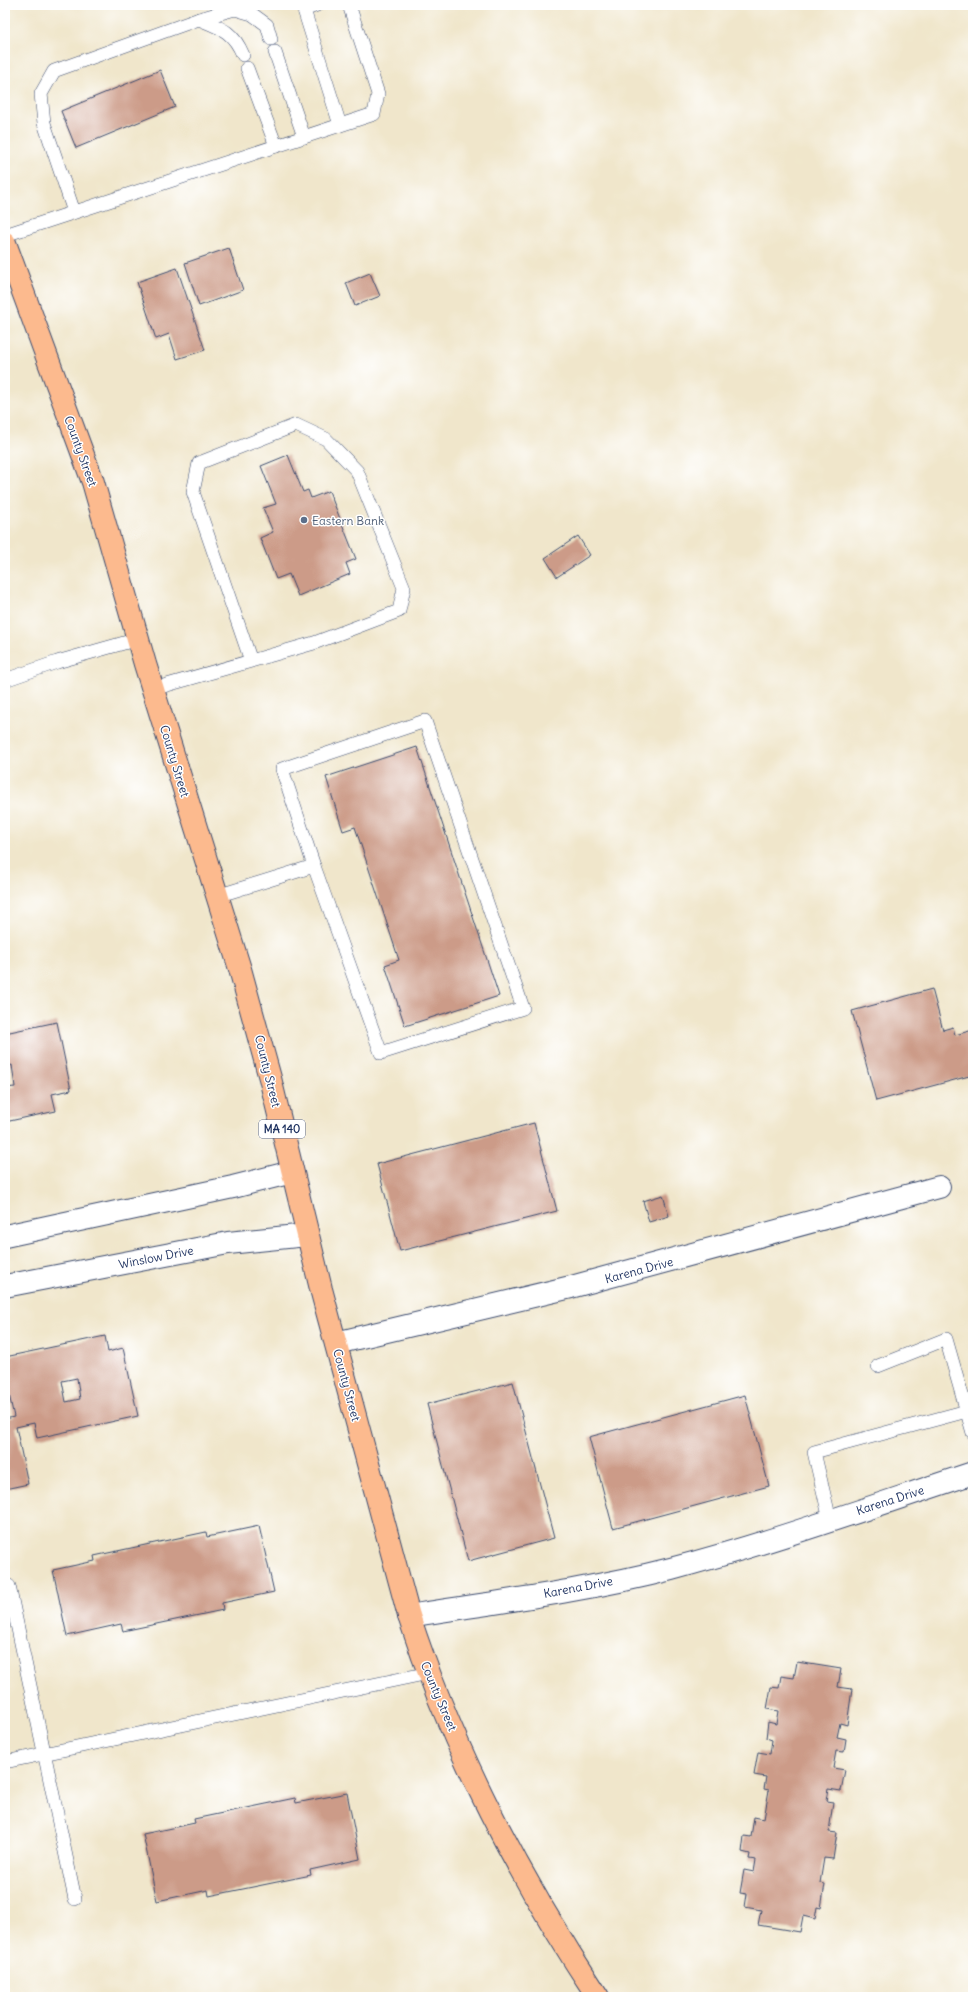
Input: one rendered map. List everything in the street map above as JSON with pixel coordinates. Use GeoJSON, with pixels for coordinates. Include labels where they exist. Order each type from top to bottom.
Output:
{"type":"FeatureCollection","features":[{"type":"Feature","properties":{"kind":"main road","name":"County Street"},"geometry":{"type":"LineString","coordinates":[[5,243],[93,482],[153,689],[258,1031],[307,1235],[409,1616],[429,1673],[456,1737],[512,1854],[556,1931],[598,1997]]}},
{"type":"Feature","properties":{"kind":"street"},"geometry":{"type":"LineString","coordinates":[[5,1236],[233,1187],[292,1172]]}},
{"type":"Feature","properties":{"kind":"street","name":"Karena Drive"},"geometry":{"type":"LineString","coordinates":[[336,1343],[587,1283],[939,1187]]}},
{"type":"Feature","properties":{"kind":"street","name":"Winslow Drive"},"geometry":{"type":"LineString","coordinates":[[5,1286],[228,1243],[307,1235]]}},
{"type":"Feature","properties":{"kind":"street","name":"Karena Drive"},"geometry":{"type":"LineString","coordinates":[[409,1616],[583,1587],[669,1569],[762,1543],[973,1473]]}},
{"type":"Feature","properties":{"kind":"lane"},"geometry":{"type":"LineString","coordinates":[[317,5],[303,7],[340,125]]}},
{"type":"Feature","properties":{"kind":"lane"},"geometry":{"type":"LineString","coordinates":[[5,235],[374,114],[378,94],[349,5]]}},
{"type":"Feature","properties":{"kind":"lane"},"geometry":{"type":"LineString","coordinates":[[74,212],[44,123],[41,94],[54,71],[199,19],[235,9],[252,14],[267,26],[271,39]]}},
{"type":"Feature","properties":{"kind":"lane"},"geometry":{"type":"LineString","coordinates":[[199,19],[225,29],[237,41],[242,54]]}},
{"type":"Feature","properties":{"kind":"lane"},"geometry":{"type":"LineString","coordinates":[[275,52],[304,137]]}},
{"type":"Feature","properties":{"kind":"lane"},"geometry":{"type":"LineString","coordinates":[[247,68],[276,146]]}},
{"type":"Feature","properties":{"kind":"lane"},"geometry":{"type":"LineString","coordinates":[[153,689],[251,661],[314,643],[399,611],[404,588],[356,471],[326,439],[296,425],[199,463],[193,492],[251,661]]}},
{"type":"Feature","properties":{"kind":"lane"},"geometry":{"type":"LineString","coordinates":[[5,680],[57,662],[138,639]]}},
{"type":"Feature","properties":{"kind":"lane"},"geometry":{"type":"LineString","coordinates":[[425,721],[523,1008],[381,1053],[314,866],[282,769],[425,721]]}},
{"type":"Feature","properties":{"kind":"lane"},"geometry":{"type":"LineString","coordinates":[[217,896],[314,866]]}},
{"type":"Feature","properties":{"kind":"lane"},"geometry":{"type":"LineString","coordinates":[[878,1366],[946,1339],[973,1433]]}},
{"type":"Feature","properties":{"kind":"lane"},"geometry":{"type":"LineString","coordinates":[[830,1520],[814,1452],[967,1411]]}},
{"type":"Feature","properties":{"kind":"lane"},"geometry":{"type":"LineString","coordinates":[[9,1586],[75,1899]]}},
{"type":"Feature","properties":{"kind":"lane"},"geometry":{"type":"LineString","coordinates":[[5,1762],[429,1673]]}},
{"type":"Feature","properties":{"kind":"building"},"geometry":{"type":"Polygon","coordinates":[[[160,70],[175,107],[76,148],[61,111],[160,70]]]}},
{"type":"Feature","properties":{"kind":"building"},"geometry":{"type":"Polygon","coordinates":[[[229,248],[243,290],[199,306],[185,263],[229,248]]]}},
{"type":"Feature","properties":{"kind":"building"},"geometry":{"type":"Polygon","coordinates":[[[177,268],[205,350],[177,359],[169,334],[156,339],[137,282],[177,268]]]}},
{"type":"Feature","properties":{"kind":"building"},"geometry":{"type":"Polygon","coordinates":[[[370,273],[380,296],[355,306],[346,283],[370,273]]]}},
{"type":"Feature","properties":{"kind":"building","name":"Eastern Bank"},"geometry":{"type":"Polygon","coordinates":[[[288,455],[303,492],[308,490],[311,498],[329,491],[356,559],[346,563],[350,574],[298,596],[289,574],[276,579],[260,538],[273,532],[263,508],[276,504],[261,466],[288,455]]]}},
{"type":"Feature","properties":{"kind":"building"},"geometry":{"type":"Polygon","coordinates":[[[578,536],[590,555],[557,577],[545,558],[578,536]]]}},
{"type":"Feature","properties":{"kind":"building"},"geometry":{"type":"Polygon","coordinates":[[[417,747],[499,996],[405,1026],[385,965],[399,960],[355,827],[343,831],[326,777],[417,747]]]}},
{"type":"Feature","properties":{"kind":"building"},"geometry":{"type":"Polygon","coordinates":[[[932,989],[943,1030],[953,1027],[955,1035],[973,1030],[973,1075],[876,1101],[852,1011],[932,989]]]}},
{"type":"Feature","properties":{"kind":"building"},"geometry":{"type":"Polygon","coordinates":[[[57,1022],[71,1090],[52,1094],[56,1111],[5,1122],[5,1088],[15,1087],[12,1065],[5,1067],[5,1033],[57,1022]]]}},
{"type":"Feature","properties":{"kind":"building"},"geometry":{"type":"Polygon","coordinates":[[[534,1123],[557,1211],[400,1251],[377,1164],[534,1123]]]}},
{"type":"Feature","properties":{"kind":"building"},"geometry":{"type":"Polygon","coordinates":[[[663,1195],[669,1216],[649,1222],[643,1201],[663,1195]]]}},
{"type":"Feature","properties":{"kind":"building"},"geometry":{"type":"Polygon","coordinates":[[[105,1336],[108,1352],[123,1348],[138,1416],[37,1438],[34,1423],[16,1427],[28,1484],[5,1489],[5,1419],[14,1417],[5,1376],[5,1357],[105,1336]],[[77,1378],[62,1381],[66,1402],[80,1399],[77,1378]]]}},
{"type":"Feature","properties":{"kind":"building"},"geometry":{"type":"Polygon","coordinates":[[[513,1382],[554,1538],[468,1561],[427,1404],[513,1382]]]}},
{"type":"Feature","properties":{"kind":"building"},"geometry":{"type":"Polygon","coordinates":[[[745,1395],[769,1486],[613,1528],[589,1437],[745,1395]]]}},
{"type":"Feature","properties":{"kind":"building"},"geometry":{"type":"Polygon","coordinates":[[[259,1526],[274,1592],[222,1603],[223,1610],[123,1631],[121,1624],[67,1636],[53,1570],[95,1561],[94,1556],[206,1532],[207,1537],[259,1526]]]}},
{"type":"Feature","properties":{"kind":"building"},"geometry":{"type":"Polygon","coordinates":[[[797,1662],[841,1669],[838,1687],[852,1689],[847,1725],[840,1723],[837,1737],[846,1739],[844,1752],[836,1751],[833,1768],[845,1770],[841,1791],[828,1789],[826,1801],[833,1802],[829,1832],[837,1833],[833,1859],[824,1858],[820,1883],[825,1884],[821,1908],[817,1907],[815,1919],[803,1916],[800,1932],[758,1925],[761,1910],[745,1907],[747,1894],[740,1893],[744,1870],[754,1872],[756,1860],[749,1859],[750,1854],[742,1852],[744,1836],[751,1837],[754,1817],[764,1819],[769,1790],[764,1789],[766,1777],[754,1775],[758,1752],[770,1754],[772,1740],[766,1738],[768,1722],[776,1724],[778,1711],[767,1709],[771,1687],[779,1688],[781,1676],[794,1678],[797,1662]]]}},
{"type":"Feature","properties":{"kind":"building"},"geometry":{"type":"Polygon","coordinates":[[[347,1793],[360,1859],[310,1870],[311,1875],[209,1896],[208,1890],[157,1901],[143,1834],[195,1823],[194,1819],[295,1798],[296,1803],[347,1793]]]}},
{"type":"Feature","properties":{"kind":"place","name":"Eastern Bank"},"geometry":{"type":"Point","coordinates":[304,520]}}]}
